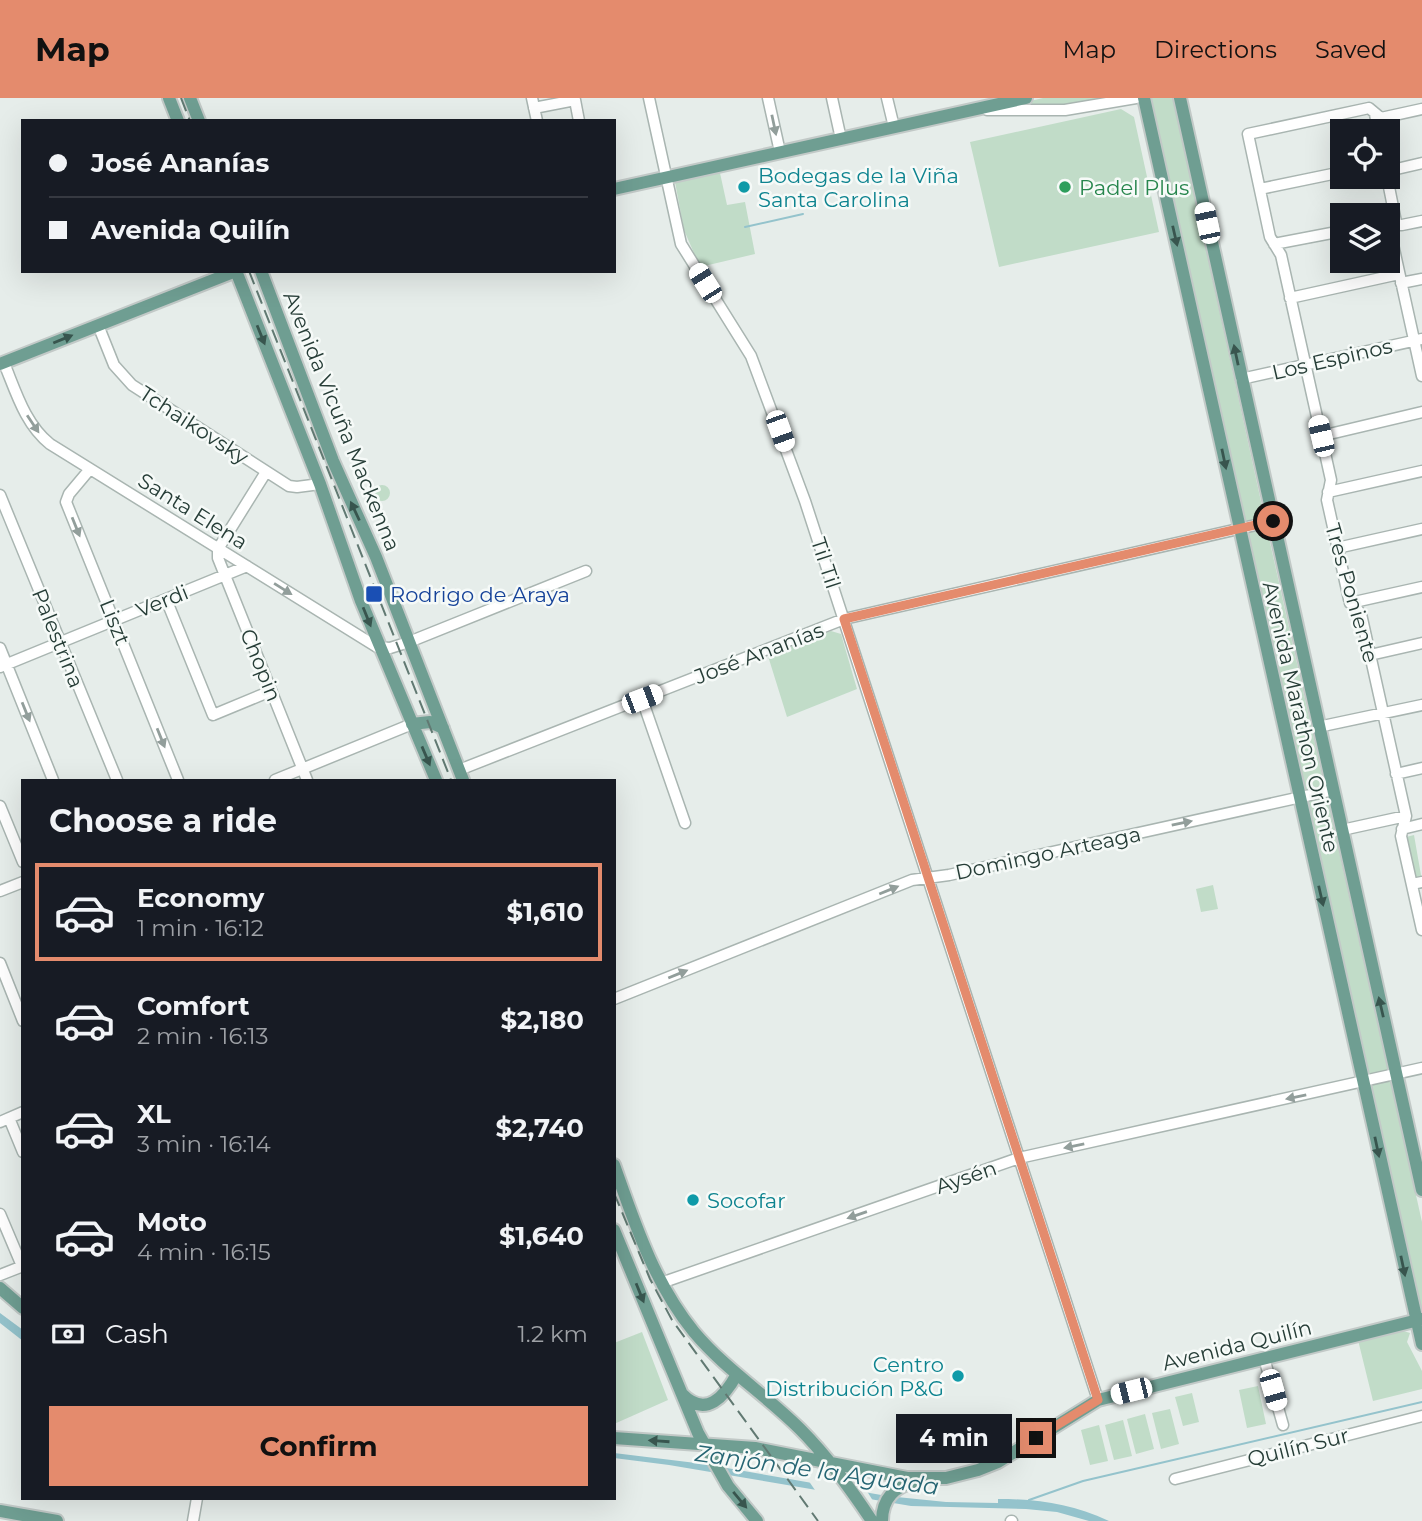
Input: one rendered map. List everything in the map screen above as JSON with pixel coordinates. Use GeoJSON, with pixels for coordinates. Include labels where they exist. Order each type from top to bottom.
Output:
{"type":"FeatureCollection","features":[{"type":"Feature","properties":{"kind":"main road"},"geometry":{"type":"LineString","coordinates":[[169,98],[177,119]]}},
{"type":"Feature","properties":{"kind":"main road"},"geometry":{"type":"LineString","coordinates":[[190,98],[198,119]]}},
{"type":"Feature","properties":{"kind":"main road","name":"Avenida Marathon Oriente"},"geometry":{"type":"LineString","coordinates":[[1144,98],[1422,1343]]}},
{"type":"Feature","properties":{"kind":"main road","name":"Avenida Marathon Oriente"},"geometry":{"type":"LineString","coordinates":[[1180,98],[1422,1190]]}},
{"type":"Feature","properties":{"kind":"main road"},"geometry":{"type":"LineString","coordinates":[[616,189],[1020,99]]}},
{"type":"Feature","properties":{"kind":"main road"},"geometry":{"type":"LineString","coordinates":[[1,360],[231,273]]}},
{"type":"Feature","properties":{"kind":"main road","name":"Avenida Vicuña Mackenna"},"geometry":{"type":"LineString","coordinates":[[237,273],[320,484],[351,576],[436,779]]}},
{"type":"Feature","properties":{"kind":"main road","name":"Avenida Vicuña Mackenna"},"geometry":{"type":"LineString","coordinates":[[262,273],[333,461],[376,557],[461,775]]}},
{"type":"Feature","properties":{"kind":"main road"},"geometry":{"type":"LineString","coordinates":[[412,724],[430,722],[443,728]]}},
{"type":"Feature","properties":{"kind":"main road"},"geometry":{"type":"LineString","coordinates":[[616,1171],[641,1240],[661,1283],[694,1332],[799,1428],[831,1463],[872,1521]]}},
{"type":"Feature","properties":{"kind":"main road"},"geometry":{"type":"LineString","coordinates":[[616,1235],[703,1444],[723,1478],[757,1521]]}},
{"type":"Feature","properties":{"kind":"main road"},"geometry":{"type":"LineString","coordinates":[[0,1288],[21,1306]]}},
{"type":"Feature","properties":{"kind":"main road","name":"Avenida Quilín"},"geometry":{"type":"LineString","coordinates":[[616,1438],[775,1451],[920,1480],[946,1478],[967,1474],[998,1462],[1098,1400],[1419,1320]]}},
{"type":"Feature","properties":{"kind":"main road"},"geometry":{"type":"LineString","coordinates":[[681,1393],[696,1404],[712,1403],[723,1395],[737,1374]]}},
{"type":"Feature","properties":{"kind":"main road"},"geometry":{"type":"LineString","coordinates":[[882,1514],[890,1495],[898,1487],[920,1480]]}},
{"type":"Feature","properties":{"kind":"main road"},"geometry":{"type":"LineString","coordinates":[[0,1511],[57,1521]]}},
{"type":"Feature","properties":{"kind":"street","name":"Til Til"},"geometry":{"type":"LineString","coordinates":[[649,98],[681,244],[756,366],[805,501],[1098,1400]]}},
{"type":"Feature","properties":{"kind":"street"},"geometry":{"type":"LineString","coordinates":[[768,98],[779,152]]}},
{"type":"Feature","properties":{"kind":"street"},"geometry":{"type":"LineString","coordinates":[[832,98],[841,139]]}},
{"type":"Feature","properties":{"kind":"street"},"geometry":{"type":"LineString","coordinates":[[887,98],[894,127]]}},
{"type":"Feature","properties":{"kind":"street"},"geometry":{"type":"LineString","coordinates":[[969,111],[1065,110],[1136,98]]}},
{"type":"Feature","properties":{"kind":"street"},"geometry":{"type":"LineString","coordinates":[[533,103],[575,100],[579,119]]}},
{"type":"Feature","properties":{"kind":"street","name":"Tres Poniente"},"geometry":{"type":"LineString","coordinates":[[1375,114],[1369,108],[1248,134],[1270,237],[1281,255],[1331,480],[1327,500],[1337,548],[1350,603],[1361,614],[1406,816]]}},
{"type":"Feature","properties":{"kind":"street"},"geometry":{"type":"LineString","coordinates":[[1375,114],[1381,118],[1422,108]]}},
{"type":"Feature","properties":{"kind":"street"},"geometry":{"type":"LineString","coordinates":[[1375,114],[1376,119]]}},
{"type":"Feature","properties":{"kind":"street"},"geometry":{"type":"LineString","coordinates":[[1400,168],[1422,163]]}},
{"type":"Feature","properties":{"kind":"street"},"geometry":{"type":"LineString","coordinates":[[1260,189],[1330,174]]}},
{"type":"Feature","properties":{"kind":"street"},"geometry":{"type":"LineString","coordinates":[[1400,224],[1422,221]]}},
{"type":"Feature","properties":{"kind":"street"},"geometry":{"type":"LineString","coordinates":[[1274,244],[1330,233]]}},
{"type":"Feature","properties":{"kind":"street"},"geometry":{"type":"LineString","coordinates":[[1400,273],[1418,340],[1422,376]]}},
{"type":"Feature","properties":{"kind":"street"},"geometry":{"type":"LineString","coordinates":[[1290,298],[1401,279],[1422,279]]}},
{"type":"Feature","properties":{"kind":"street","name":"Tchaikovsky"},"geometry":{"type":"LineString","coordinates":[[98,325],[114,365],[132,385],[289,486],[320,484]]}},
{"type":"Feature","properties":{"kind":"street","name":"Los Espinos"},"geometry":{"type":"LineString","coordinates":[[1241,379],[1418,340]]}},
{"type":"Feature","properties":{"kind":"street","name":"Santa Elena"},"geometry":{"type":"LineString","coordinates":[[1,360],[34,428],[50,444],[380,648]]}},
{"type":"Feature","properties":{"kind":"street"},"geometry":{"type":"LineString","coordinates":[[1321,436],[1422,412]]}},
{"type":"Feature","properties":{"kind":"street","name":"Liszt"},"geometry":{"type":"LineString","coordinates":[[90,469],[69,494],[66,502],[178,779]]}},
{"type":"Feature","properties":{"kind":"street"},"geometry":{"type":"LineString","coordinates":[[1328,492],[1422,471]]}},
{"type":"Feature","properties":{"kind":"street"},"geometry":{"type":"LineString","coordinates":[[218,549],[266,472]]}},
{"type":"Feature","properties":{"kind":"street","name":"Palestrina"},"geometry":{"type":"LineString","coordinates":[[0,495],[117,779]]}},
{"type":"Feature","properties":{"kind":"street","name":"José Ananías"},"geometry":{"type":"LineString","coordinates":[[461,775],[642,699],[844,619],[1273,521]]}},
{"type":"Feature","properties":{"kind":"street"},"geometry":{"type":"LineString","coordinates":[[1337,548],[1422,529]]}},
{"type":"Feature","properties":{"kind":"street","name":"Chopin"},"geometry":{"type":"LineString","coordinates":[[218,549],[218,558],[307,779]]}},
{"type":"Feature","properties":{"kind":"street","name":"Verdi"},"geometry":{"type":"LineString","coordinates":[[3,666],[247,566]]}},
{"type":"Feature","properties":{"kind":"street"},"geometry":{"type":"LineString","coordinates":[[380,648],[409,642],[586,571]]}},
{"type":"Feature","properties":{"kind":"street"},"geometry":{"type":"LineString","coordinates":[[1350,603],[1422,587]]}},
{"type":"Feature","properties":{"kind":"street"},"geometry":{"type":"LineString","coordinates":[[166,599],[212,715],[271,691]]}},
{"type":"Feature","properties":{"kind":"street"},"geometry":{"type":"LineString","coordinates":[[1370,654],[1422,643]]}},
{"type":"Feature","properties":{"kind":"street"},"geometry":{"type":"LineString","coordinates":[[0,648],[3,666],[53,779]]}},
{"type":"Feature","properties":{"kind":"street"},"geometry":{"type":"LineString","coordinates":[[642,699],[685,823]]}},
{"type":"Feature","properties":{"kind":"street"},"geometry":{"type":"LineString","coordinates":[[1318,727],[1422,705]]}},
{"type":"Feature","properties":{"kind":"street"},"geometry":{"type":"LineString","coordinates":[[278,779],[412,724]]}},
{"type":"Feature","properties":{"kind":"street"},"geometry":{"type":"LineString","coordinates":[[1396,774],[1422,768]]}},
{"type":"Feature","properties":{"kind":"street","name":"Domingo Arteaga"},"geometry":{"type":"LineString","coordinates":[[616,998],[912,880],[1333,790]]}},
{"type":"Feature","properties":{"kind":"street"},"geometry":{"type":"LineString","coordinates":[[0,806],[21,857]]}},
{"type":"Feature","properties":{"kind":"street"},"geometry":{"type":"LineString","coordinates":[[1342,830],[1406,816],[1401,839],[1417,883],[1422,930]]}},
{"type":"Feature","properties":{"kind":"street"},"geometry":{"type":"LineString","coordinates":[[1402,829],[1422,824]]}},
{"type":"Feature","properties":{"kind":"street"},"geometry":{"type":"LineString","coordinates":[[0,891],[21,883]]}},
{"type":"Feature","properties":{"kind":"street"},"geometry":{"type":"LineString","coordinates":[[0,963],[21,1016]]}},
{"type":"Feature","properties":{"kind":"street","name":"Aysén"},"geometry":{"type":"LineString","coordinates":[[661,1283],[1019,1158],[1422,1068]]}},
{"type":"Feature","properties":{"kind":"street"},"geometry":{"type":"LineString","coordinates":[[21,1113],[3,1118],[21,1149]]}},
{"type":"Feature","properties":{"kind":"street"},"geometry":{"type":"LineString","coordinates":[[0,1214],[21,1264]]}},
{"type":"Feature","properties":{"kind":"street"},"geometry":{"type":"LineString","coordinates":[[0,1275],[21,1266]]}},
{"type":"Feature","properties":{"kind":"street"},"geometry":{"type":"LineString","coordinates":[[1264,1358],[1283,1426]]}},
{"type":"Feature","properties":{"kind":"street","name":"Quilín Sur"},"geometry":{"type":"LineString","coordinates":[[1175,1479],[1422,1416]]}},
{"type":"Feature","properties":{"kind":"street"},"geometry":{"type":"LineString","coordinates":[[193,1521],[197,1500]]}},
{"type":"Feature","properties":{"kind":"green space"},"geometry":{"type":"Polygon","coordinates":[[[1043,98],[1110,98],[1067,106],[1019,108],[1018,104],[1043,98]]]}},
{"type":"Feature","properties":{"kind":"green space"},"geometry":{"type":"Polygon","coordinates":[[[1148,98],[1173,98],[1422,1222],[1422,1334],[1148,98]]]}},
{"type":"Feature","properties":{"kind":"green space","name":"Padel Plus"},"geometry":{"type":"Polygon","coordinates":[[[1121,109],[1134,117],[1159,232],[999,267],[970,142],[1121,109]]]}},
{"type":"Feature","properties":{"kind":"green space"},"geometry":{"type":"Polygon","coordinates":[[[720,173],[727,205],[745,202],[755,254],[700,267],[684,230],[675,182],[720,173]]]}},
{"type":"Feature","properties":{"kind":"green space"},"geometry":{"type":"Polygon","coordinates":[[[379,485],[385,485],[390,493],[388,499],[379,501],[374,496],[374,490],[379,485]]]}},
{"type":"Feature","properties":{"kind":"green space"},"geometry":{"type":"Polygon","coordinates":[[[831,631],[841,634],[857,689],[787,717],[768,656],[831,631]]]}},
{"type":"Feature","properties":{"kind":"green space"},"geometry":{"type":"Polygon","coordinates":[[[1414,835],[1422,881],[1414,883],[1405,841],[1406,837],[1414,835]]]}},
{"type":"Feature","properties":{"kind":"green space"},"geometry":{"type":"Polygon","coordinates":[[[1213,885],[1218,909],[1201,912],[1196,889],[1213,885]]]}},
{"type":"Feature","properties":{"kind":"green space"},"geometry":{"type":"Polygon","coordinates":[[[1400,1330],[1410,1333],[1407,1342],[1422,1371],[1422,1389],[1373,1401],[1358,1340],[1400,1330]]]}},
{"type":"Feature","properties":{"kind":"green space"},"geometry":{"type":"Polygon","coordinates":[[[642,1332],[668,1400],[616,1423],[616,1342],[642,1332]]]}},
{"type":"Feature","properties":{"kind":"green space"},"geometry":{"type":"Polygon","coordinates":[[[1258,1386],[1266,1424],[1247,1428],[1239,1390],[1258,1386]]]}},
{"type":"Feature","properties":{"kind":"green space"},"geometry":{"type":"Polygon","coordinates":[[[1192,1393],[1199,1422],[1183,1426],[1175,1397],[1192,1393]]]}},
{"type":"Feature","properties":{"kind":"green space"},"geometry":{"type":"Polygon","coordinates":[[[1170,1409],[1179,1444],[1161,1449],[1152,1413],[1170,1409]]]}},
{"type":"Feature","properties":{"kind":"green space"},"geometry":{"type":"Polygon","coordinates":[[[1145,1414],[1154,1449],[1136,1454],[1127,1419],[1145,1414]]]}},
{"type":"Feature","properties":{"kind":"green space"},"geometry":{"type":"Polygon","coordinates":[[[1123,1420],[1132,1456],[1114,1460],[1105,1425],[1123,1420]]]}},
{"type":"Feature","properties":{"kind":"green space"},"geometry":{"type":"Polygon","coordinates":[[[1099,1425],[1108,1461],[1090,1465],[1081,1430],[1099,1425]]]}},
{"type":"Feature","properties":{"kind":"water"},"geometry":{"type":"Polygon","coordinates":[[[0,1313],[21,1329],[21,1339],[0,1323],[0,1313]]]}},
{"type":"Feature","properties":{"kind":"water"},"geometry":{"type":"Polygon","coordinates":[[[616,1453],[704,1464],[887,1496],[946,1502],[998,1503],[998,1499],[1042,1501],[1082,1510],[1109,1521],[1089,1521],[1057,1512],[1026,1509],[911,1506],[616,1458],[616,1453]]]}},
{"type":"Feature","properties":{"kind":"pier"},"geometry":{"type":"Polygon","coordinates":[[[806,1477],[865,1488],[875,1504],[817,1493],[806,1477]]]}},
{"type":"Feature","properties":{"kind":"waterway"},"geometry":{"type":"LineString","coordinates":[[745,227],[803,214]]}},
{"type":"Feature","properties":{"kind":"waterway"},"geometry":{"type":"LineString","coordinates":[[1029,1500],[1083,1481],[1422,1402]]}},
{"type":"Feature","properties":{"kind":"railway"},"geometry":{"type":"LineString","coordinates":[[181,98],[189,119]]}},
{"type":"Feature","properties":{"kind":"railway"},"geometry":{"type":"LineString","coordinates":[[250,273],[451,779]]}},
{"type":"Feature","properties":{"kind":"railway"},"geometry":{"type":"LineString","coordinates":[[616,1198],[650,1279],[672,1320],[818,1521]]}},
{"type":"Feature","properties":{"kind":"place","name":"Bodegas de la Viña Santa Carolina"},"geometry":{"type":"Point","coordinates":[744,187]}},
{"type":"Feature","properties":{"kind":"place","name":"Padel Plus"},"geometry":{"type":"Point","coordinates":[1065,187]}},
{"type":"Feature","properties":{"kind":"place","name":"Rodrigo de Araya"},"geometry":{"type":"Point","coordinates":[374,594]}},
{"type":"Feature","properties":{"kind":"place","name":"Socofar"},"geometry":{"type":"Point","coordinates":[693,1200]}},
{"type":"Feature","properties":{"kind":"place","name":"Centro Distribución P&G"},"geometry":{"type":"Point","coordinates":[958,1376]}},
{"type":"Feature","properties":{"kind":"route"},"geometry":{"type":"LineString","coordinates":[[1036,1438],[1098,1400],[844,619],[1273,521]]}},
{"type":"Feature","properties":{"kind":"water label","name":"Zanjón de la Aguada"},"geometry":{"type":"Point","coordinates":[817,1470]}}]}
